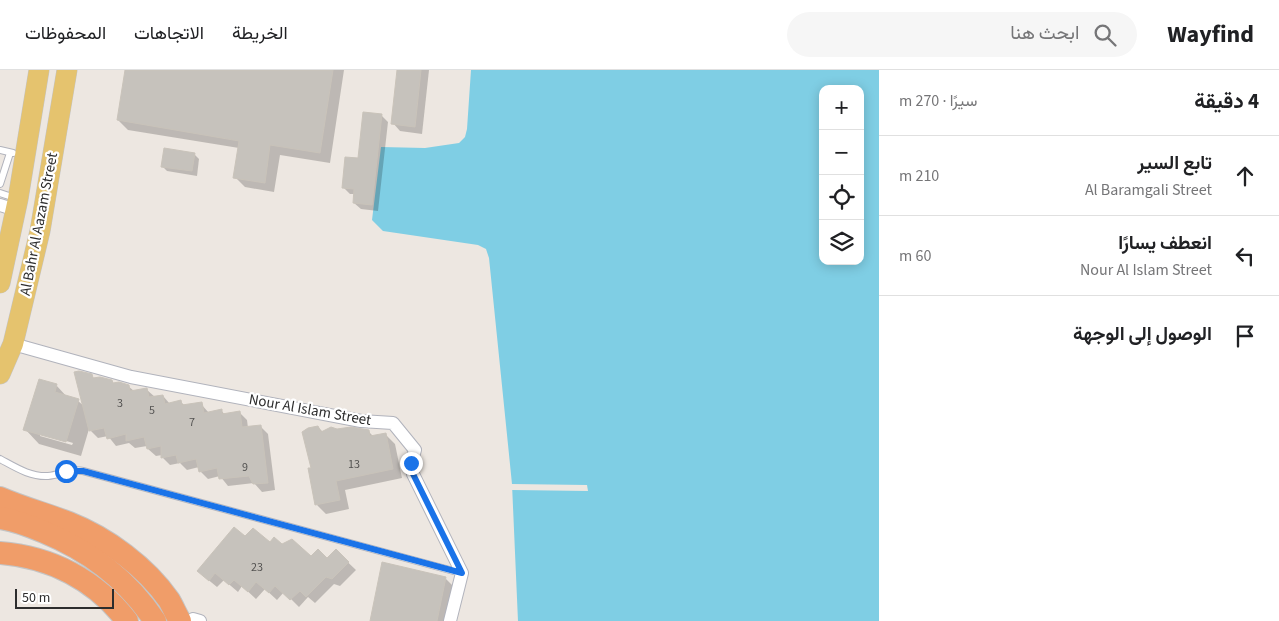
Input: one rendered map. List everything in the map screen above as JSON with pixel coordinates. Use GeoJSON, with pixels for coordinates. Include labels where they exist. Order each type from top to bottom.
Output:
{"type":"FeatureCollection","features":[{"type":"Feature","properties":{"kind":"highway"},"geometry":{"type":"LineString","coordinates":[[0,498],[70,524],[97,537],[122,553],[147,575],[169,601],[191,620]]}},
{"type":"Feature","properties":{"kind":"highway"},"geometry":{"type":"LineString","coordinates":[[0,518],[29,526],[63,539],[86,552],[108,567],[128,585],[155,621]]}},
{"type":"Feature","properties":{"kind":"highway"},"geometry":{"type":"LineString","coordinates":[[0,553],[18,554],[43,560],[68,570],[94,587],[118,609],[127,621]]}},
{"type":"Feature","properties":{"kind":"main road","name":"Al Bahr Al Aazam Street"},"geometry":{"type":"LineString","coordinates":[[0,281],[9,202],[18,155],[39,70]]}},
{"type":"Feature","properties":{"kind":"main road","name":"Al Bahr Al Aazam Street"},"geometry":{"type":"LineString","coordinates":[[0,374],[13,344],[40,231],[67,70]]}},
{"type":"Feature","properties":{"kind":"street","name":"Nour Al Islam Street"},"geometry":{"type":"LineString","coordinates":[[13,344],[131,377],[361,421],[393,423],[415,450],[411,463],[413,474],[462,573]]}},
{"type":"Feature","properties":{"kind":"street"},"geometry":{"type":"LineString","coordinates":[[450,621],[462,573]]}},
{"type":"Feature","properties":{"kind":"lane"},"geometry":{"type":"LineString","coordinates":[[0,150],[18,155],[0,184]]}},
{"type":"Feature","properties":{"kind":"lane"},"geometry":{"type":"LineString","coordinates":[[0,459],[34,475],[48,476],[66,471],[83,471],[462,573]]}},
{"type":"Feature","properties":{"kind":"water"},"geometry":{"type":"Polygon","coordinates":[[[471,70],[879,70],[879,621],[518,621],[512,484],[489,258],[486,249],[478,245],[383,231],[372,220],[381,147],[425,148],[459,143],[465,137],[471,70]]]}},
{"type":"Feature","properties":{"kind":"pier"},"geometry":{"type":"Polygon","coordinates":[[[512,484],[587,485],[588,491],[512,490],[512,484]]]}},
{"type":"Feature","properties":{"kind":"building"},"geometry":{"type":"Polygon","coordinates":[[[125,70],[333,70],[320,153],[270,145],[265,183],[233,178],[239,141],[117,120],[125,70]]]}},
{"type":"Feature","properties":{"kind":"building"},"geometry":{"type":"Polygon","coordinates":[[[397,70],[421,70],[415,127],[391,124],[397,70]]]}},
{"type":"Feature","properties":{"kind":"building"},"geometry":{"type":"Polygon","coordinates":[[[363,112],[382,114],[372,205],[353,203],[354,189],[342,188],[345,157],[358,158],[363,112]]]}},
{"type":"Feature","properties":{"kind":"building"},"geometry":{"type":"Polygon","coordinates":[[[164,148],[195,153],[192,171],[161,167],[164,148]]]}},
{"type":"Feature","properties":{"kind":"building"},"geometry":{"type":"Polygon","coordinates":[[[79,371],[92,374],[93,378],[100,377],[112,380],[113,383],[119,382],[129,385],[130,391],[147,388],[149,397],[163,395],[165,404],[181,400],[182,405],[202,402],[204,413],[222,409],[222,414],[240,411],[242,427],[261,425],[268,483],[253,484],[249,476],[219,479],[217,468],[199,472],[196,459],[178,463],[176,455],[161,458],[161,446],[147,449],[144,437],[126,441],[126,434],[107,439],[104,428],[89,431],[74,372],[79,371]]]}},
{"type":"Feature","properties":{"kind":"building"},"geometry":{"type":"Polygon","coordinates":[[[39,379],[57,384],[55,392],[79,399],[66,442],[23,430],[39,379]]]}},
{"type":"Feature","properties":{"kind":"building"},"geometry":{"type":"Polygon","coordinates":[[[318,426],[321,432],[331,427],[337,429],[351,427],[369,430],[370,436],[386,433],[393,469],[336,481],[340,500],[315,505],[308,468],[311,468],[302,432],[308,428],[318,426]]]}},
{"type":"Feature","properties":{"kind":"building"},"geometry":{"type":"Polygon","coordinates":[[[234,527],[245,536],[253,528],[270,542],[274,537],[282,544],[292,539],[311,556],[318,549],[327,558],[336,549],[349,562],[332,579],[326,577],[306,597],[300,591],[290,600],[275,586],[269,593],[256,582],[248,592],[234,580],[229,585],[215,573],[209,581],[197,571],[234,527]]]}},
{"type":"Feature","properties":{"kind":"building"},"geometry":{"type":"Polygon","coordinates":[[[382,562],[446,577],[437,621],[370,621],[382,562]]]}},
{"type":"Feature","properties":{"kind":"route"},"geometry":{"type":"LineString","coordinates":[[66,471],[80,470],[462,573],[413,474],[411,463]]}}]}
